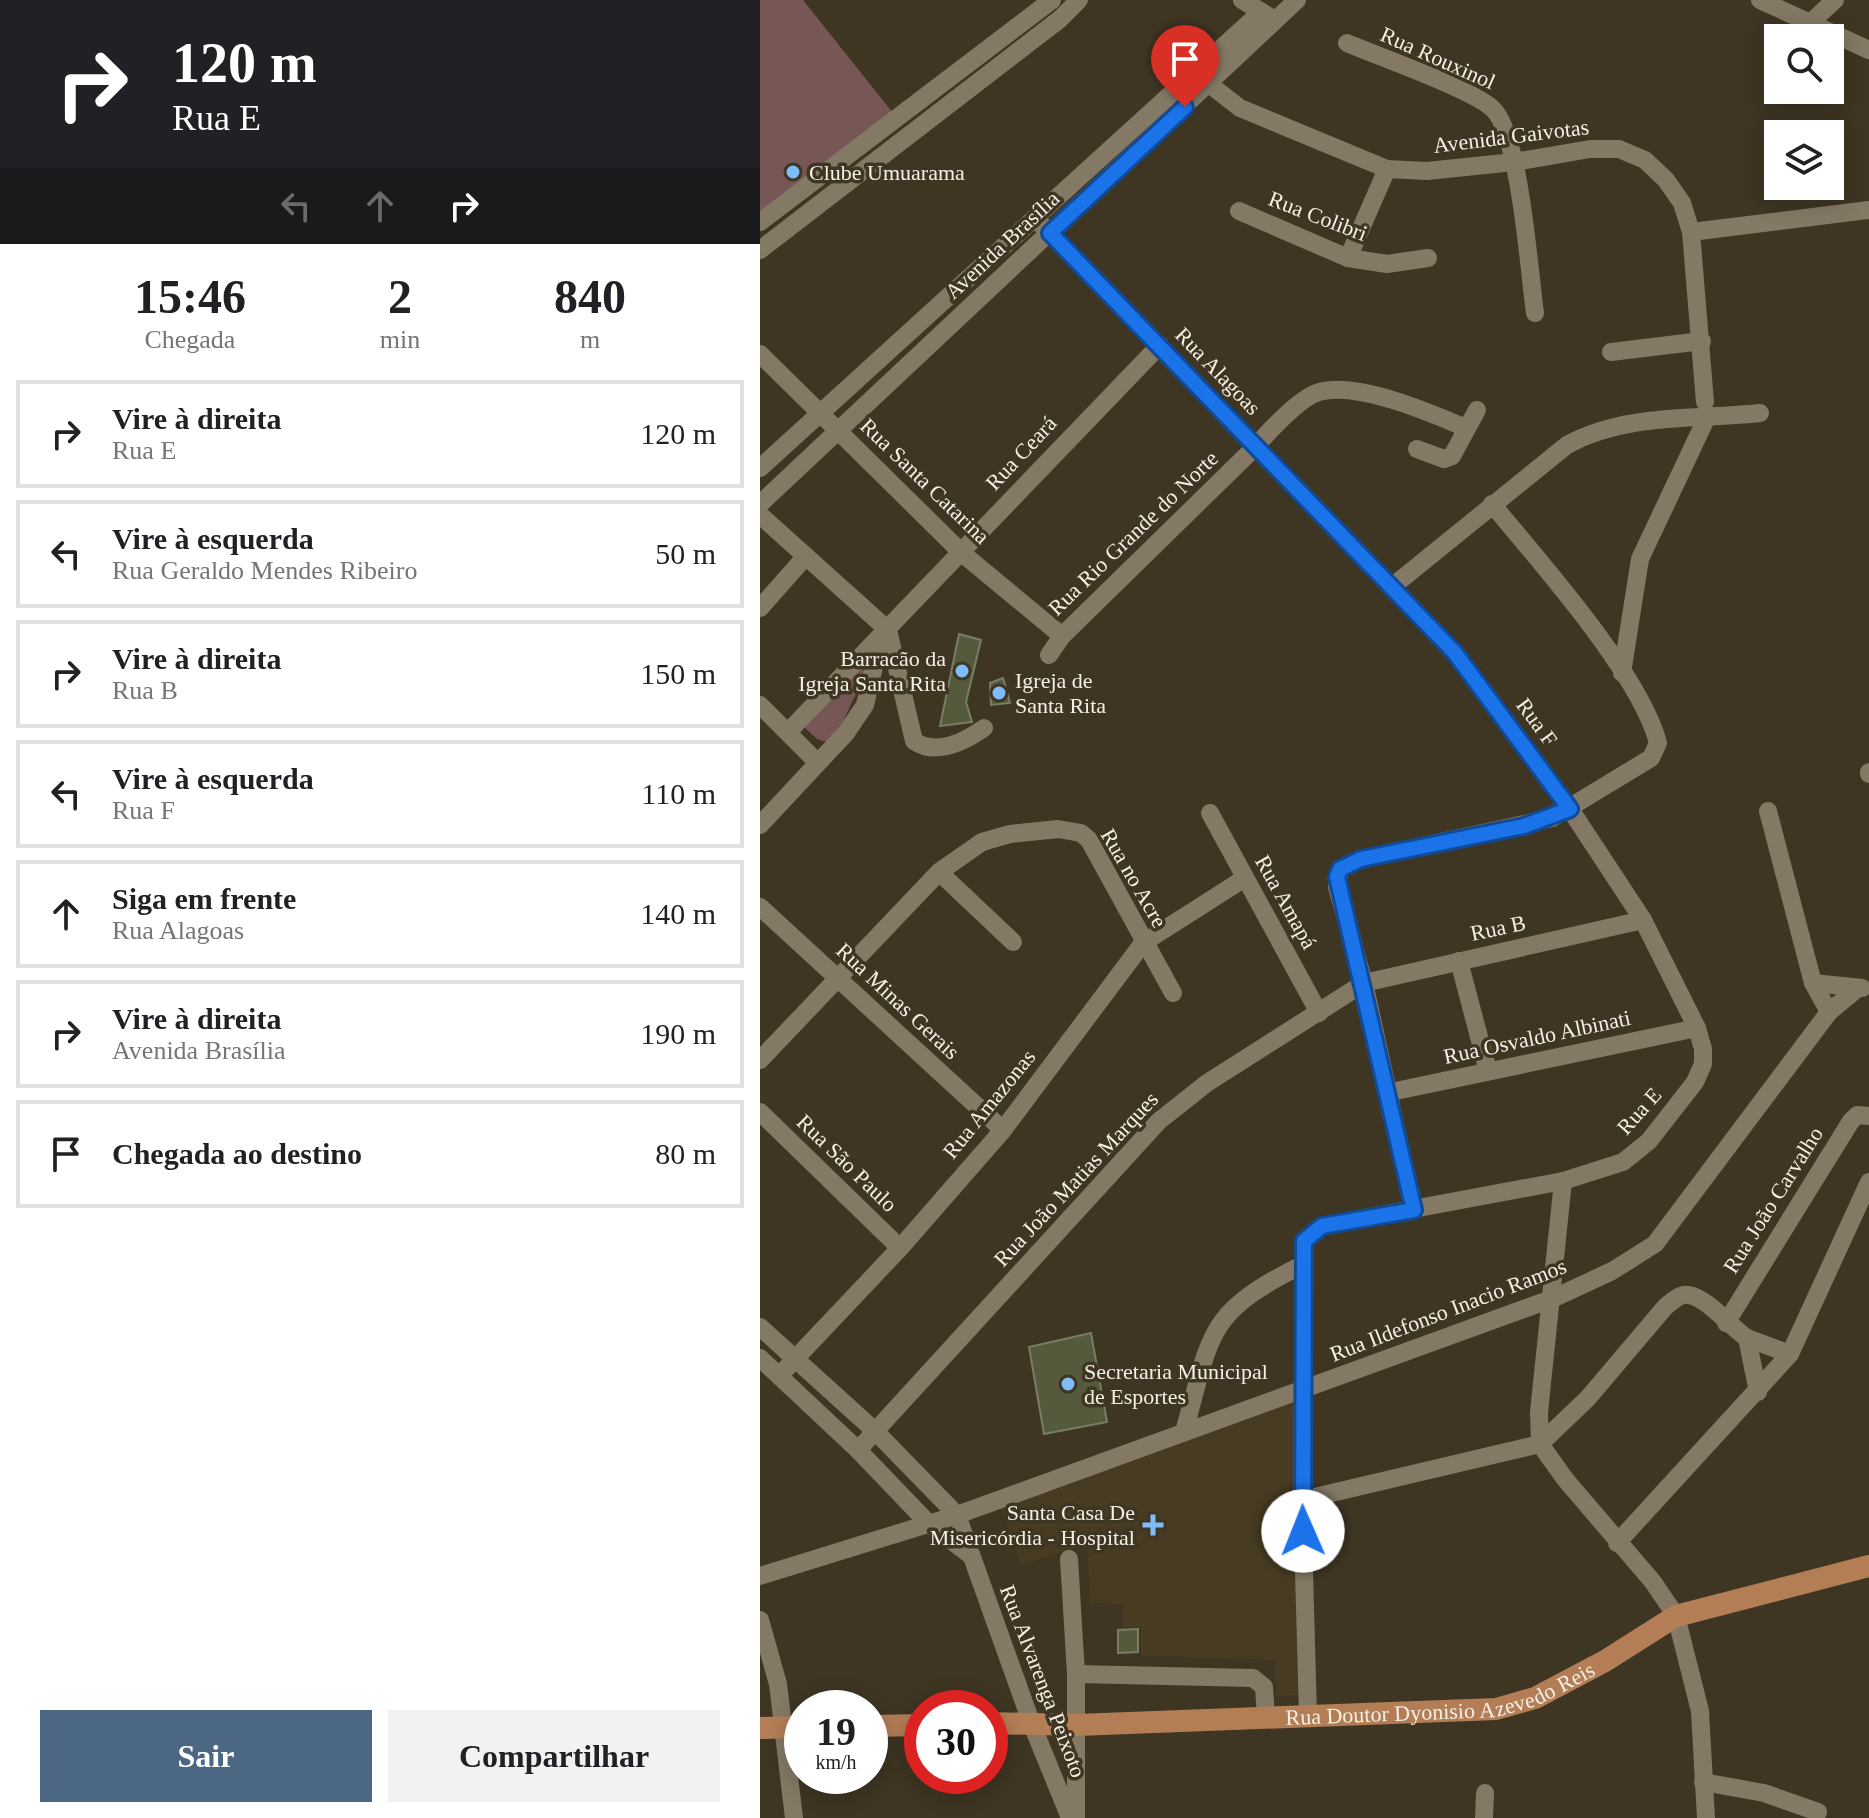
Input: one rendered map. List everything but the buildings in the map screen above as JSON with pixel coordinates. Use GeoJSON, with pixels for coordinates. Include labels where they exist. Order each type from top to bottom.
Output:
{"type":"FeatureCollection","features":[{"type":"Feature","properties":{"kind":"main road","name":"Rua Doutor Dyonisio Azevedo Reis"},"geometry":{"type":"LineString","coordinates":[[1008,1723],[1077,1725],[1496,1709],[1535,1698],[1605,1661],[1676,1616],[1869,1566]]}},
{"type":"Feature","properties":{"kind":"street"},"geometry":{"type":"LineString","coordinates":[[760,222],[1052,0]]}},
{"type":"Feature","properties":{"kind":"street"},"geometry":{"type":"LineString","coordinates":[[760,250],[1049,28],[1079,0]]}},
{"type":"Feature","properties":{"kind":"street"},"geometry":{"type":"LineString","coordinates":[[1242,0],[1269,16]]}},
{"type":"Feature","properties":{"kind":"street","name":"Avenida Brasília"},"geometry":{"type":"LineString","coordinates":[[760,504],[1050,233],[1201,79],[1269,16],[1297,0]]}},
{"type":"Feature","properties":{"kind":"street"},"geometry":{"type":"LineString","coordinates":[[1760,0],[1809,24],[1835,0]]}},
{"type":"Feature","properties":{"kind":"street"},"geometry":{"type":"LineString","coordinates":[[1844,39],[1869,50]]}},
{"type":"Feature","properties":{"kind":"street","name":"Rua Rouxinol"},"geometry":{"type":"LineString","coordinates":[[1347,43],[1492,107],[1503,121],[1514,162],[1535,313]]}},
{"type":"Feature","properties":{"kind":"street","name":"Avenida Brasília"},"geometry":{"type":"LineString","coordinates":[[760,468],[1035,218],[1201,79]]}},
{"type":"Feature","properties":{"kind":"street","name":"Avenida Gaivotas"},"geometry":{"type":"LineString","coordinates":[[1201,79],[1240,108],[1387,169],[1427,171],[1514,162],[1590,149],[1619,149],[1645,160],[1666,180],[1682,203],[1691,232],[1702,341],[1705,410],[1640,559],[1622,673]]}},
{"type":"Feature","properties":{"kind":"street"},"geometry":{"type":"LineString","coordinates":[[1348,258],[1387,169]]}},
{"type":"Feature","properties":{"kind":"street"},"geometry":{"type":"LineString","coordinates":[[1691,232],[1869,210]]}},
{"type":"Feature","properties":{"kind":"street","name":"Rua Colibri"},"geometry":{"type":"LineString","coordinates":[[1239,211],[1348,258],[1387,264],[1428,258]]}},
{"type":"Feature","properties":{"kind":"street","name":"Rua Alagoas"},"geometry":{"type":"LineString","coordinates":[[1035,218],[1366,559]]}},
{"type":"Feature","properties":{"kind":"street"},"geometry":{"type":"LineString","coordinates":[[1611,352],[1702,341]]}},
{"type":"Feature","properties":{"kind":"street","name":"Rua Ceará"},"geometry":{"type":"LineString","coordinates":[[788,732],[963,554],[1038,469],[1160,345]]}},
{"type":"Feature","properties":{"kind":"street","name":"Rua Santa Catarina"},"geometry":{"type":"LineString","coordinates":[[760,354],[963,554],[1062,636]]}},
{"type":"Feature","properties":{"kind":"street","name":"Rua Rio Grande do Norte"},"geometry":{"type":"LineString","coordinates":[[1049,655],[1062,636],[1257,446],[1303,402],[1319,392],[1338,391],[1390,399],[1466,428]]}},
{"type":"Feature","properties":{"kind":"street"},"geometry":{"type":"LineString","coordinates":[[1417,449],[1444,459],[1452,456],[1477,410]]}},
{"type":"Feature","properties":{"kind":"street"},"geometry":{"type":"LineString","coordinates":[[1393,586],[1567,445],[1596,429],[1705,410],[1760,413]]}},
{"type":"Feature","properties":{"kind":"street"},"geometry":{"type":"LineString","coordinates":[[1414,1210],[1364,983],[1337,887],[1340,869],[1361,859],[1524,826],[1570,809],[1651,758],[1658,743],[1654,726],[1622,673],[1492,504]]}},
{"type":"Feature","properties":{"kind":"street"},"geometry":{"type":"LineString","coordinates":[[760,515],[884,634],[914,741],[924,748],[948,747],[984,728]]}},
{"type":"Feature","properties":{"kind":"street"},"geometry":{"type":"LineString","coordinates":[[760,608],[806,556]]}},
{"type":"Feature","properties":{"kind":"street","name":"Rua F"},"geometry":{"type":"LineString","coordinates":[[1366,559],[1455,653],[1570,809]]}},
{"type":"Feature","properties":{"kind":"street"},"geometry":{"type":"LineString","coordinates":[[760,825],[846,733],[865,705],[884,634]]}},
{"type":"Feature","properties":{"kind":"street"},"geometry":{"type":"LineString","coordinates":[[760,705],[818,763]]}},
{"type":"Feature","properties":{"kind":"street","name":"Rua E"},"geometry":{"type":"LineString","coordinates":[[1304,1264],[1304,1241],[1310,1232],[1322,1226],[1563,1181],[1623,1162],[1649,1141],[1695,1082],[1703,1064],[1697,1028],[1643,920],[1570,809]]}},
{"type":"Feature","properties":{"kind":"street"},"geometry":{"type":"LineString","coordinates":[[1768,811],[1813,983],[1829,1012]]}},
{"type":"Feature","properties":{"kind":"street","name":"Rua Amapá"},"geometry":{"type":"LineString","coordinates":[[1210,813],[1319,1013]]}},
{"type":"Feature","properties":{"kind":"street","name":"Rua no Acre"},"geometry":{"type":"LineString","coordinates":[[939,872],[982,842],[1010,834],[1058,829],[1081,833],[1095,850],[1173,993]]}},
{"type":"Feature","properties":{"kind":"street"},"geometry":{"type":"LineString","coordinates":[[760,1060],[939,872],[1013,942]]}},
{"type":"Feature","properties":{"kind":"street","name":"Rua Amazonas"},"geometry":{"type":"LineString","coordinates":[[779,1376],[900,1248],[1003,1130],[1085,1015],[1143,943],[1245,878]]}},
{"type":"Feature","properties":{"kind":"street","name":"Rua Minas Gerais"},"geometry":{"type":"LineString","coordinates":[[760,907],[1003,1130]]}},
{"type":"Feature","properties":{"kind":"street","name":"Rua B"},"geometry":{"type":"LineString","coordinates":[[1364,983],[1643,920]]}},
{"type":"Feature","properties":{"kind":"street"},"geometry":{"type":"LineString","coordinates":[[1459,961],[1488,1071]]}},
{"type":"Feature","properties":{"kind":"street","name":"Rua João Matias Marques"},"geometry":{"type":"LineString","coordinates":[[858,1450],[1159,1121],[1207,1083],[1364,983]]}},
{"type":"Feature","properties":{"kind":"street"},"geometry":{"type":"LineString","coordinates":[[1813,983],[1863,988]]}},
{"type":"Feature","properties":{"kind":"street","name":"Rua Ildefonso Inacio Ramos"},"geometry":{"type":"LineString","coordinates":[[760,1576],[957,1515],[1554,1298],[1612,1271],[1655,1244],[1829,1012],[1863,988]]}},
{"type":"Feature","properties":{"kind":"street","name":"Rua Osvaldo Albinati"},"geometry":{"type":"LineString","coordinates":[[1386,1093],[1697,1028]]}},
{"type":"Feature","properties":{"kind":"street","name":"Rua São Paulo"},"geometry":{"type":"LineString","coordinates":[[760,1112],[900,1248]]}},
{"type":"Feature","properties":{"kind":"street","name":"Rua João Carvalho"},"geometry":{"type":"LineString","coordinates":[[1726,1323],[1851,1121],[1857,1115],[1869,1116]]}},
{"type":"Feature","properties":{"kind":"street"},"geometry":{"type":"LineString","coordinates":[[1563,1181],[1554,1298],[1539,1412],[1540,1444],[1617,1543],[1653,1582],[1676,1616],[1700,1711],[1706,1818]]}},
{"type":"Feature","properties":{"kind":"street"},"geometry":{"type":"LineString","coordinates":[[1617,1543],[1790,1354],[1869,1182]]}},
{"type":"Feature","properties":{"kind":"street"},"geometry":{"type":"LineString","coordinates":[[1184,1432],[1207,1350],[1214,1331],[1228,1311],[1256,1288],[1304,1264],[1301,1391],[1308,1716]]}},
{"type":"Feature","properties":{"kind":"street"},"geometry":{"type":"LineString","coordinates":[[1302,1500],[1540,1444],[1588,1398],[1666,1306],[1680,1296],[1689,1295],[1702,1302],[1747,1338],[1790,1354]]}},
{"type":"Feature","properties":{"kind":"street"},"geometry":{"type":"LineString","coordinates":[[760,1327],[875,1431],[957,1515]]}},
{"type":"Feature","properties":{"kind":"street"},"geometry":{"type":"LineString","coordinates":[[1747,1338],[1758,1392]]}},
{"type":"Feature","properties":{"kind":"street"},"geometry":{"type":"LineString","coordinates":[[760,1358],[858,1450],[928,1523],[969,1554]]}},
{"type":"Feature","properties":{"kind":"street","name":"Rua Alvarenga Peixoto"},"geometry":{"type":"LineString","coordinates":[[957,1515],[1031,1722],[1073,1818]]}},
{"type":"Feature","properties":{"kind":"street","name":"Rua Alvarenga Peixoto"},"geometry":{"type":"LineString","coordinates":[[1069,1559],[1077,1725],[1073,1818]]}},
{"type":"Feature","properties":{"kind":"street"},"geometry":{"type":"LineString","coordinates":[[760,1620],[773,1656],[794,1818]]}},
{"type":"Feature","properties":{"kind":"street"},"geometry":{"type":"LineString","coordinates":[[1076,1674],[1253,1678],[1264,1687],[1266,1719]]}},
{"type":"Feature","properties":{"kind":"street"},"geometry":{"type":"LineString","coordinates":[[1703,1782],[1764,1793],[1818,1812]]}},
{"type":"Feature","properties":{"kind":"street"},"geometry":{"type":"LineString","coordinates":[[1484,1818],[1485,1793]]}},
{"type":"Feature","properties":{"kind":"shaded area","name":"Clube Umuarama"},"geometry":{"type":"Polygon","coordinates":[[[760,0],[803,0],[893,113],[760,231],[760,0]]]}},
{"type":"Feature","properties":{"kind":"shaded area"},"geometry":{"type":"Polygon","coordinates":[[[873,656],[833,744],[817,739],[803,726],[873,656]]]}},
{"type":"Feature","properties":{"kind":"shaded area","name":"Santa Casa De Misericórdia - Hospital"},"geometry":{"type":"Polygon","coordinates":[[[1297,1392],[1300,1695],[1276,1696],[1274,1660],[1141,1656],[1141,1627],[1123,1627],[1123,1604],[1090,1603],[1087,1545],[1021,1565],[1000,1506],[1297,1392]]]}},
{"type":"Feature","properties":{"kind":"place","name":"Clube Umuarama"},"geometry":{"type":"Point","coordinates":[793,172]}},
{"type":"Feature","properties":{"kind":"place","name":"Barracão da Igreja Santa Rita"},"geometry":{"type":"Point","coordinates":[962,671]}},
{"type":"Feature","properties":{"kind":"place","name":"Igreja de Santa Rita"},"geometry":{"type":"Point","coordinates":[999,693]}},
{"type":"Feature","properties":{"kind":"place","name":"Secretaria Municipal de Esportes"},"geometry":{"type":"Point","coordinates":[1068,1384]}},
{"type":"Feature","properties":{"kind":"place","name":"Santa Casa De Misericórdia - Hospital"},"geometry":{"type":"Point","coordinates":[1153,1525]}},
{"type":"Feature","properties":{"kind":"route"},"geometry":{"type":"LineString","coordinates":[[1185,107],[1050,233],[1455,653],[1570,809],[1524,826],[1361,859],[1340,869],[1337,877],[1337,887],[1364,983],[1414,1210],[1322,1226],[1310,1232],[1304,1241],[1301,1391],[1303,1531]]}}]}
